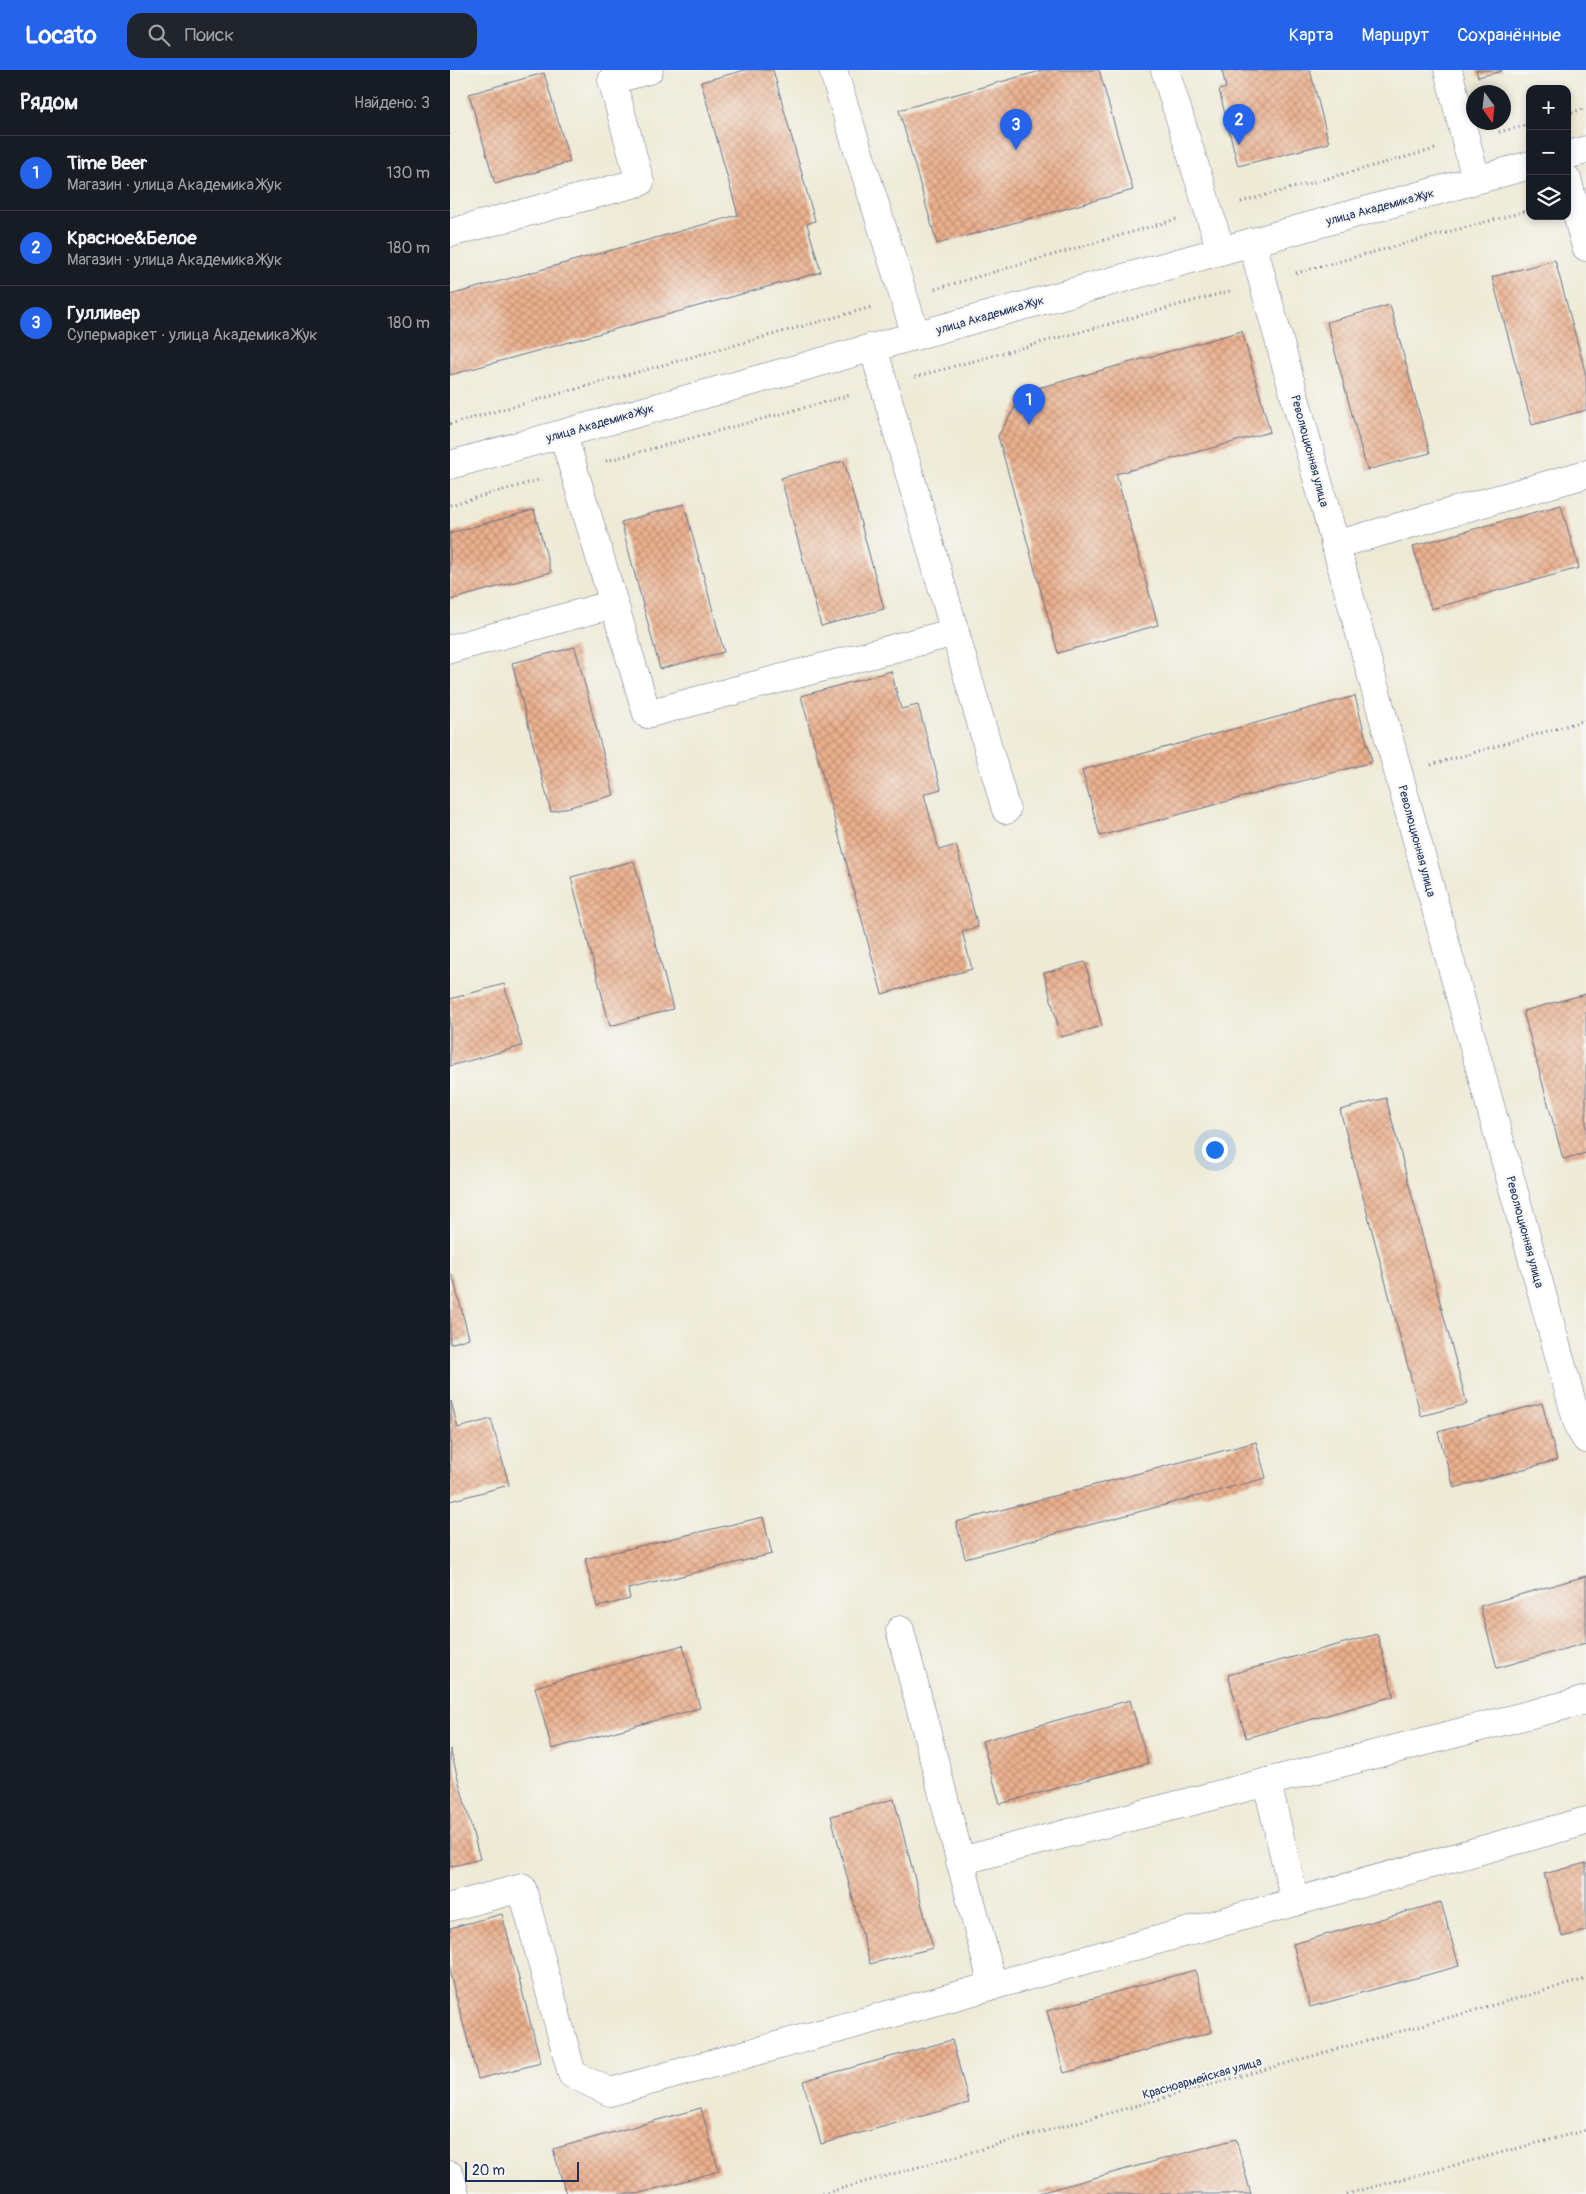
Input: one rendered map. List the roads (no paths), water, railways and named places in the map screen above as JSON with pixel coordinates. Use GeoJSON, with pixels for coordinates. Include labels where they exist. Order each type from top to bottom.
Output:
{"type":"FeatureCollection","features":[{"type":"Feature","properties":{"kind":"street"},"geometry":{"type":"LineString","coordinates":[[450,233],[640,182],[612,80],[649,70]]}},
{"type":"Feature","properties":{"kind":"street"},"geometry":{"type":"LineString","coordinates":[[833,70],[916,336]]}},
{"type":"Feature","properties":{"kind":"street"},"geometry":{"type":"LineString","coordinates":[[1165,70],[1221,251]]}},
{"type":"Feature","properties":{"kind":"street"},"geometry":{"type":"LineString","coordinates":[[1448,70],[1476,180]]}},
{"type":"Feature","properties":{"kind":"street"},"geometry":{"type":"LineString","coordinates":[[1571,154],[1586,150]]}},
{"type":"Feature","properties":{"kind":"street","name":"улица Академика Жук"},"geometry":{"type":"LineString","coordinates":[[450,465],[1526,167]]}},
{"type":"Feature","properties":{"kind":"street"},"geometry":{"type":"LineString","coordinates":[[1571,193],[1586,247]]}},
{"type":"Feature","properties":{"kind":"street","name":"Революционная улица"},"geometry":{"type":"LineString","coordinates":[[1252,242],[1579,1428],[1586,1439]]}},
{"type":"Feature","properties":{"kind":"street"},"geometry":{"type":"LineString","coordinates":[[874,347],[1006,810]]}},
{"type":"Feature","properties":{"kind":"street"},"geometry":{"type":"LineString","coordinates":[[563,434],[647,714],[956,632]]}},
{"type":"Feature","properties":{"kind":"street"},"geometry":{"type":"LineString","coordinates":[[1335,545],[1586,474]]}},
{"type":"Feature","properties":{"kind":"street"},"geometry":{"type":"LineString","coordinates":[[450,649],[614,604]]}},
{"type":"Feature","properties":{"kind":"street"},"geometry":{"type":"LineString","coordinates":[[900,1630],[993,1986]]}},
{"type":"Feature","properties":{"kind":"street"},"geometry":{"type":"LineString","coordinates":[[960,1861],[1586,1700]]}},
{"type":"Feature","properties":{"kind":"street"},"geometry":{"type":"LineString","coordinates":[[1267,1782],[1295,1902]]}},
{"type":"Feature","properties":{"kind":"street"},"geometry":{"type":"LineString","coordinates":[[450,1907],[522,1888],[572,2074],[610,2092],[1586,1821]]}},
{"type":"Feature","properties":{"kind":"street"},"geometry":{"type":"LineString","coordinates":[[450,2175],[455,2194]]}},
{"type":"Feature","properties":{"kind":"place","name":"Красное&Белое"},"geometry":{"type":"Point","coordinates":[1239,145]}},
{"type":"Feature","properties":{"kind":"place","name":"Гулливер"},"geometry":{"type":"Point","coordinates":[1016,150]}},
{"type":"Feature","properties":{"kind":"place","name":"Time Beer"},"geometry":{"type":"Point","coordinates":[1029,425]}}]}
